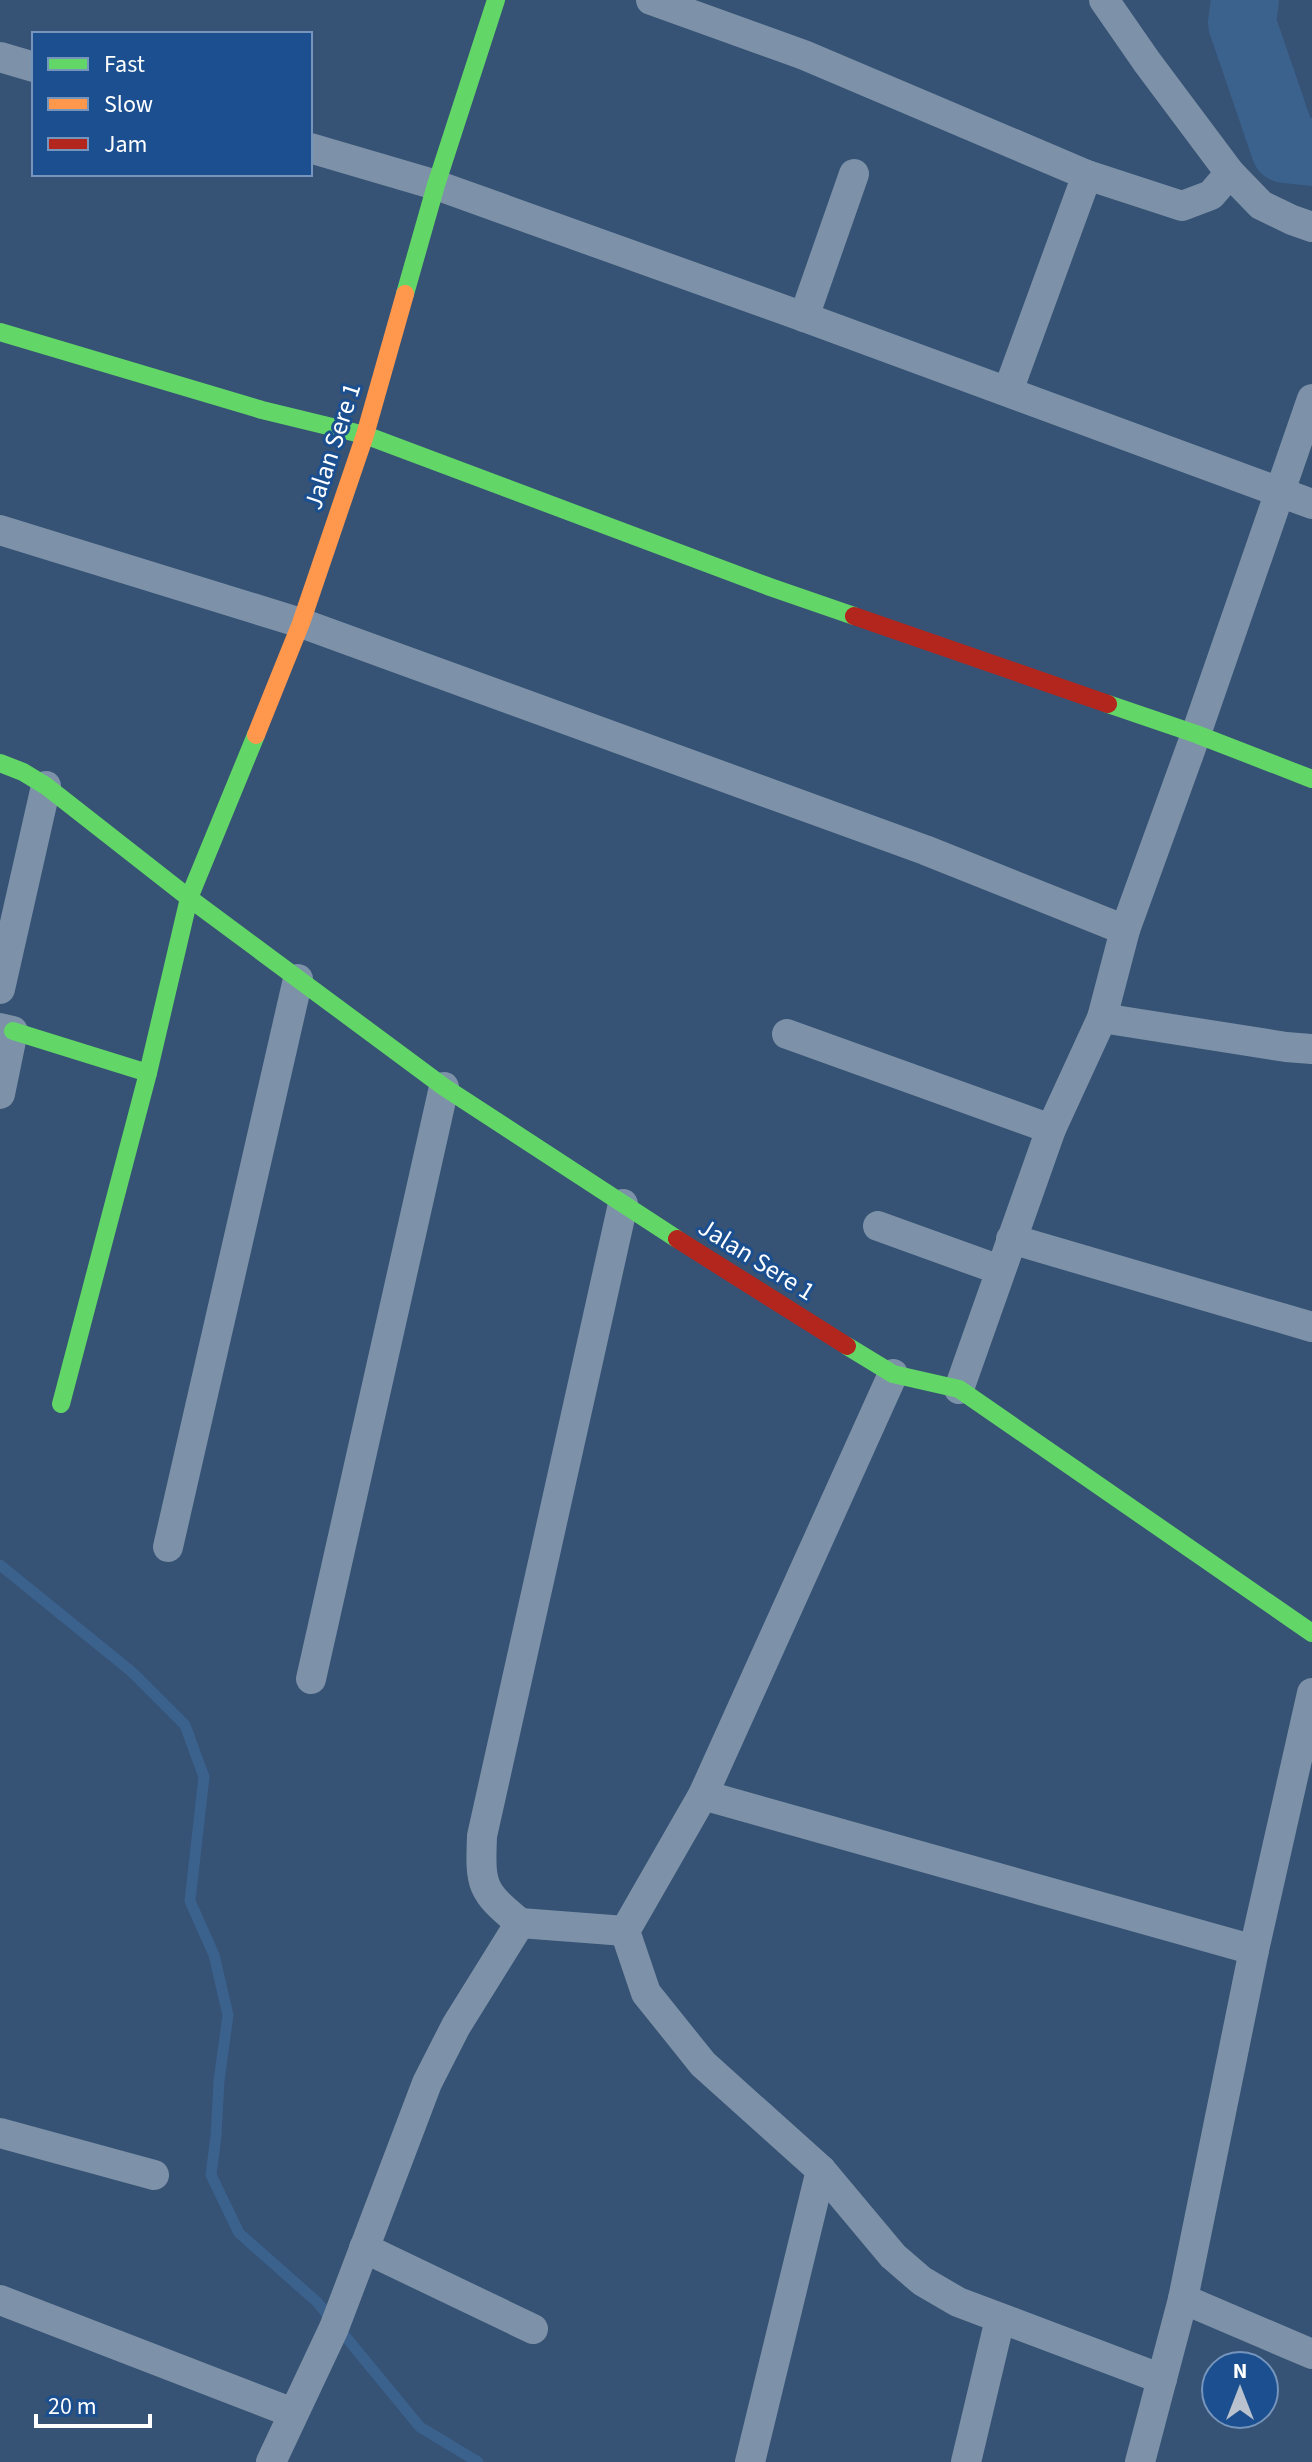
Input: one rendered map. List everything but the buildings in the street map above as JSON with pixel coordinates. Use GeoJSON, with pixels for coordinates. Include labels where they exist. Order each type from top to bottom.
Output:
{"type":"FeatureCollection","features":[{"type":"Feature","properties":{"kind":"street","name":"Jalan Sere 1"},"geometry":{"type":"LineString","coordinates":[[61,1404],[148,1073],[189,898],[301,623],[365,435],[436,185],[496,0]]}},
{"type":"Feature","properties":{"kind":"street"},"geometry":{"type":"LineString","coordinates":[[651,0],[804,55],[1087,175],[1182,206],[1211,195],[1230,173]]}},
{"type":"Feature","properties":{"kind":"street"},"geometry":{"type":"LineString","coordinates":[[1104,0],[1230,173],[1261,205],[1312,227]]}},
{"type":"Feature","properties":{"kind":"street"},"geometry":{"type":"LineString","coordinates":[[0,57],[32,66]]}},
{"type":"Feature","properties":{"kind":"street"},"geometry":{"type":"LineString","coordinates":[[312,149],[436,185],[1312,504]]}},
{"type":"Feature","properties":{"kind":"street"},"geometry":{"type":"LineString","coordinates":[[804,317],[854,174]]}},
{"type":"Feature","properties":{"kind":"street"},"geometry":{"type":"LineString","coordinates":[[1008,391],[1087,175]]}},
{"type":"Feature","properties":{"kind":"street"},"geometry":{"type":"LineString","coordinates":[[0,332],[262,410],[365,435],[770,587],[1196,734],[1312,779]]}},
{"type":"Feature","properties":{"kind":"street"},"geometry":{"type":"LineString","coordinates":[[959,1389],[1051,1129],[1102,1018],[1125,930],[1312,399]]}},
{"type":"Feature","properties":{"kind":"street"},"geometry":{"type":"LineString","coordinates":[[0,530],[301,623],[911,845],[1125,930]]}},
{"type":"Feature","properties":{"kind":"street","name":"Jalan Sere 1"},"geometry":{"type":"LineString","coordinates":[[0,763],[46,786],[189,898],[444,1087],[771,1300],[893,1374],[959,1389],[1312,1633]]}},
{"type":"Feature","properties":{"kind":"street"},"geometry":{"type":"LineString","coordinates":[[0,989],[46,786]]}},
{"type":"Feature","properties":{"kind":"street"},"geometry":{"type":"LineString","coordinates":[[168,1547],[298,979]]}},
{"type":"Feature","properties":{"kind":"street"},"geometry":{"type":"LineString","coordinates":[[1102,1018],[1312,1049]]}},
{"type":"Feature","properties":{"kind":"street"},"geometry":{"type":"LineString","coordinates":[[0,1094],[6,1030],[148,1073]]}},
{"type":"Feature","properties":{"kind":"street"},"geometry":{"type":"LineString","coordinates":[[787,1034],[1051,1129]]}},
{"type":"Feature","properties":{"kind":"street"},"geometry":{"type":"LineString","coordinates":[[311,1679],[444,1087]]}},
{"type":"Feature","properties":{"kind":"street"},"geometry":{"type":"LineString","coordinates":[[623,1204],[482,1836],[481,1862],[483,1883],[492,1901],[520,1923],[625,1931]]}},
{"type":"Feature","properties":{"kind":"street"},"geometry":{"type":"LineString","coordinates":[[878,1226],[1000,1270]]}},
{"type":"Feature","properties":{"kind":"street"},"geometry":{"type":"LineString","coordinates":[[1011,1239],[1312,1327]]}},
{"type":"Feature","properties":{"kind":"street"},"geometry":{"type":"LineString","coordinates":[[893,1374],[703,1795],[625,1931],[631,1954],[646,1993],[703,2064],[821,2170],[893,2256],[922,2281],[958,2302],[1162,2379]]}},
{"type":"Feature","properties":{"kind":"street"},"geometry":{"type":"LineString","coordinates":[[1140,2462],[1183,2299],[1254,1950],[1312,1693]]}},
{"type":"Feature","properties":{"kind":"street"},"geometry":{"type":"LineString","coordinates":[[703,1795],[1254,1950]]}},
{"type":"Feature","properties":{"kind":"street"},"geometry":{"type":"LineString","coordinates":[[271,2462],[334,2328],[427,2083],[456,2026],[520,1923]]}},
{"type":"Feature","properties":{"kind":"street"},"geometry":{"type":"LineString","coordinates":[[0,2133],[154,2175]]}},
{"type":"Feature","properties":{"kind":"street"},"geometry":{"type":"LineString","coordinates":[[750,2462],[821,2170]]}},
{"type":"Feature","properties":{"kind":"street"},"geometry":{"type":"LineString","coordinates":[[364,2248],[533,2329]]}},
{"type":"Feature","properties":{"kind":"street"},"geometry":{"type":"LineString","coordinates":[[1183,2299],[1312,2354]]}},
{"type":"Feature","properties":{"kind":"street"},"geometry":{"type":"LineString","coordinates":[[0,2300],[293,2413]]}},
{"type":"Feature","properties":{"kind":"street"},"geometry":{"type":"LineString","coordinates":[[966,2462],[1000,2319]]}},
{"type":"Feature","properties":{"kind":"waterway"},"geometry":{"type":"LineString","coordinates":[[1245,0],[1242,23],[1285,149],[1312,152]]}},
{"type":"Feature","properties":{"kind":"waterway"},"geometry":{"type":"LineString","coordinates":[[0,1565],[132,1672],[185,1725],[204,1777],[190,1901],[214,1955],[228,2015],[211,2175],[239,2233],[317,2302],[420,2427],[478,2462]]}},
{"type":"Feature","properties":{"kind":"traffic: fast"},"geometry":{"type":"LineString","coordinates":[[405,294],[436,185],[496,0]]}},
{"type":"Feature","properties":{"kind":"traffic: fast"},"geometry":{"type":"LineString","coordinates":[[0,332],[262,410],[365,435],[854,616]]}},
{"type":"Feature","properties":{"kind":"traffic: fast"},"geometry":{"type":"LineString","coordinates":[[1108,704],[1312,779]]}},
{"type":"Feature","properties":{"kind":"traffic: fast"},"geometry":{"type":"LineString","coordinates":[[61,1404],[148,1073],[189,898],[256,735]]}},
{"type":"Feature","properties":{"kind":"traffic: fast"},"geometry":{"type":"LineString","coordinates":[[0,763],[46,786],[189,898],[444,1087],[677,1239]]}},
{"type":"Feature","properties":{"kind":"traffic: fast"},"geometry":{"type":"LineString","coordinates":[[13,1031],[148,1073]]}},
{"type":"Feature","properties":{"kind":"traffic: fast"},"geometry":{"type":"LineString","coordinates":[[847,1346],[893,1374],[959,1389],[1312,1633]]}},
{"type":"Feature","properties":{"kind":"traffic: slow"},"geometry":{"type":"LineString","coordinates":[[256,735],[301,623],[365,435],[405,294]]}},
{"type":"Feature","properties":{"kind":"traffic: jam"},"geometry":{"type":"LineString","coordinates":[[854,616],[1108,704]]}},
{"type":"Feature","properties":{"kind":"traffic: jam"},"geometry":{"type":"LineString","coordinates":[[677,1239],[847,1346]]}}]}
